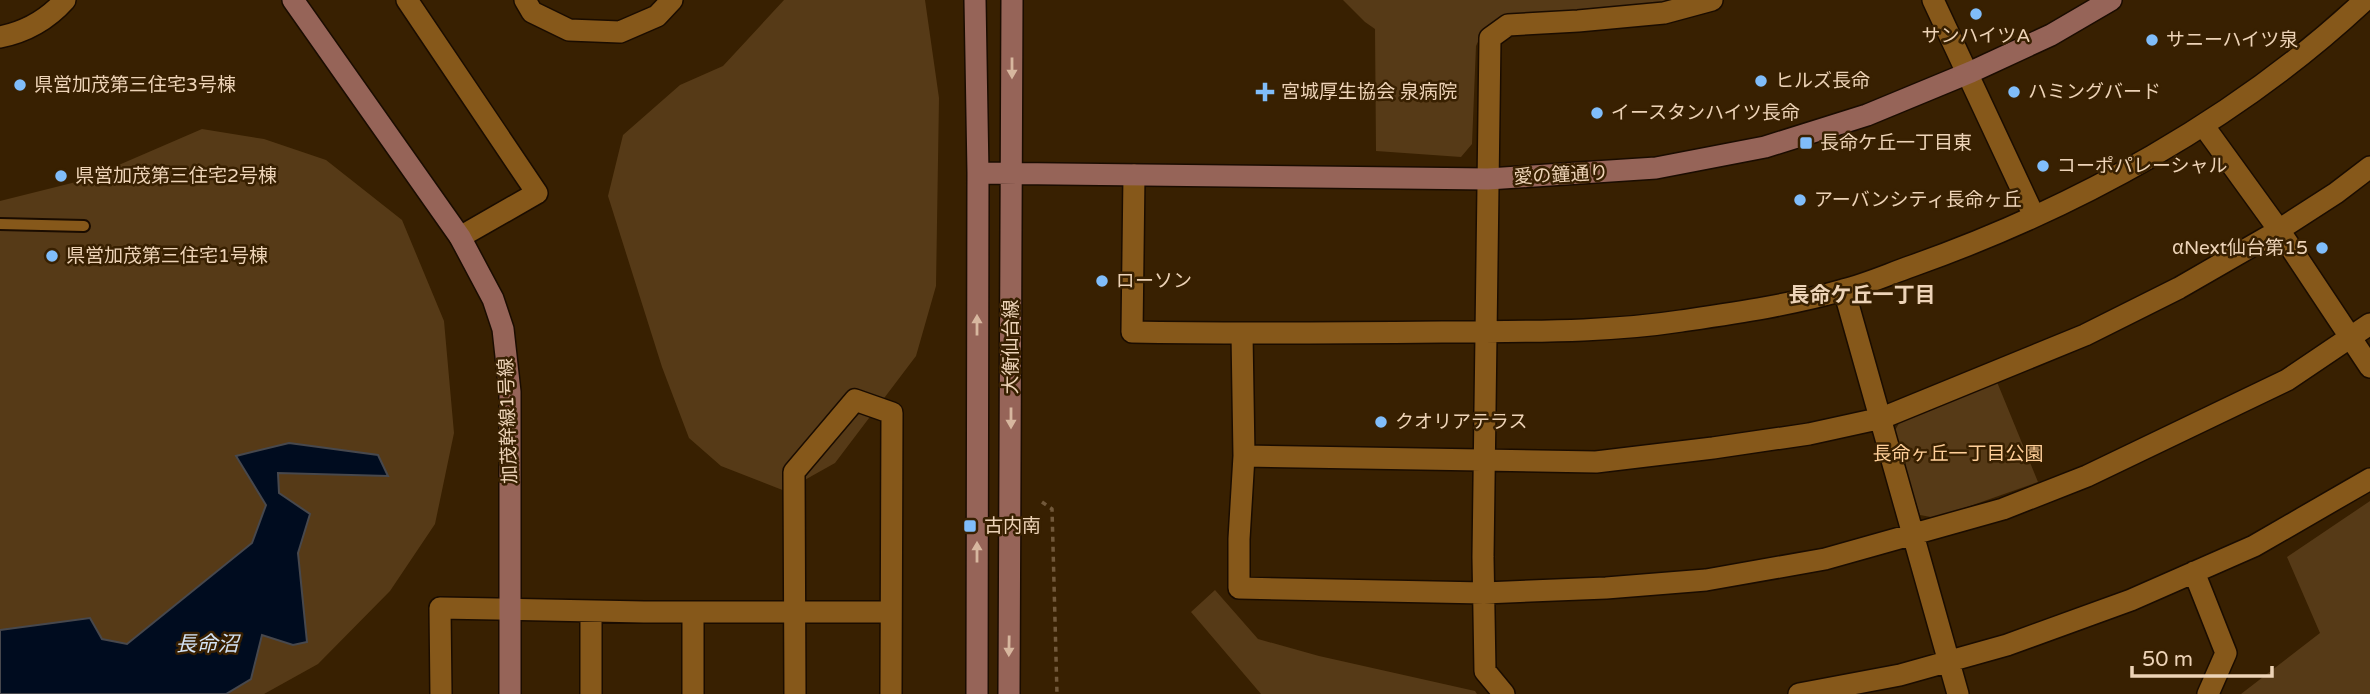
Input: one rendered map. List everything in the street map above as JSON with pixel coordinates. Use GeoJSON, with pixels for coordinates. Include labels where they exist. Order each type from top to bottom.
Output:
{"type":"FeatureCollection","features":[{"type":"Feature","properties":{"kind":"street"},"geometry":{"type":"LineString","coordinates":[[0,37],[45,18],[65,0]]}},
{"type":"Feature","properties":{"kind":"street","name":"加茂幹線1号線"},"geometry":{"type":"LineString","coordinates":[[293,0],[460,237],[493,299],[503,329],[510,392],[510,694]]}},
{"type":"Feature","properties":{"kind":"street"},"geometry":{"type":"LineString","coordinates":[[407,0],[537,193],[460,237]]}},
{"type":"Feature","properties":{"kind":"street"},"geometry":{"type":"LineString","coordinates":[[525,0],[532,12],[569,30],[620,33],[657,16],[672,0]]}},
{"type":"Feature","properties":{"kind":"street","name":"大衡仙台線"},"geometry":{"type":"LineString","coordinates":[[975,0],[978,173],[977,694]]}},
{"type":"Feature","properties":{"kind":"street","name":"大衡仙台線"},"geometry":{"type":"LineString","coordinates":[[1009,694],[1012,0]]}},
{"type":"Feature","properties":{"kind":"street"},"geometry":{"type":"LineString","coordinates":[[1504,694],[1485,671],[1490,38],[1508,25],[1664,13],[1712,0]]}},
{"type":"Feature","properties":{"kind":"street"},"geometry":{"type":"LineString","coordinates":[[1933,0],[2034,216]]}},
{"type":"Feature","properties":{"kind":"street","name":"愛の鐘通り"},"geometry":{"type":"LineString","coordinates":[[978,173],[1488,179],[1656,168],[1765,147],[1867,115],[2051,35],[2111,0]]}},
{"type":"Feature","properties":{"kind":"street"},"geometry":{"type":"LineString","coordinates":[[1134,176],[1132,332],[1242,334],[1580,330],[1678,322],[1844,290],[1970,245],[2034,216],[2126,172],[2203,125],[2293,61],[2365,0]]}},
{"type":"Feature","properties":{"kind":"street"},"geometry":{"type":"LineString","coordinates":[[2203,125],[2279,230],[2370,368]]}},
{"type":"Feature","properties":{"kind":"street"},"geometry":{"type":"LineString","coordinates":[[1244,456],[1597,462],[1768,440],[1882,418],[2085,335],[2179,288],[2279,230],[2370,167]]}},
{"type":"Feature","properties":{"kind":"street"},"geometry":{"type":"LineString","coordinates":[[1844,290],[1958,694]]}},
{"type":"Feature","properties":{"kind":"street"},"geometry":{"type":"LineString","coordinates":[[1242,334],[1244,456],[1239,588],[1484,593],[1606,588],[1706,580],[1825,559],[2003,509],[2087,476],[2287,380],[2370,324]]}},
{"type":"Feature","properties":{"kind":"street"},"geometry":{"type":"LineString","coordinates":[[795,694],[794,472],[855,400],[892,414],[891,694]]}},
{"type":"Feature","properties":{"kind":"street"},"geometry":{"type":"LineString","coordinates":[[1799,694],[1900,675],[2007,645],[2131,600],[2254,546],[2370,479]]}},
{"type":"Feature","properties":{"kind":"street"},"geometry":{"type":"LineString","coordinates":[[2194,572],[2226,653],[2208,694]]}},
{"type":"Feature","properties":{"kind":"street"},"geometry":{"type":"LineString","coordinates":[[441,694],[440,608],[693,612],[891,611]]}},
{"type":"Feature","properties":{"kind":"street"},"geometry":{"type":"LineString","coordinates":[[591,611],[592,694]]}},
{"type":"Feature","properties":{"kind":"street"},"geometry":{"type":"LineString","coordinates":[[693,612],[693,694]]}},
{"type":"Feature","properties":{"kind":"lane"},"geometry":{"type":"LineString","coordinates":[[0,224],[84,226]]}},
{"type":"Feature","properties":{"kind":"path"},"geometry":{"type":"LineString","coordinates":[[1042,502],[1052,509],[1057,694]]}},
{"type":"Feature","properties":{"kind":"green space"},"geometry":{"type":"Polygon","coordinates":[[[784,0],[925,0],[939,98],[936,286],[916,356],[835,463],[785,491],[721,466],[689,438],[662,367],[608,196],[623,135],[680,85],[723,66],[784,0]]]}},
{"type":"Feature","properties":{"kind":"green space"},"geometry":{"type":"Polygon","coordinates":[[[1343,0],[1677,0],[1483,31],[1476,46],[1472,144],[1461,157],[1376,151],[1375,29],[1343,0]]]}},
{"type":"Feature","properties":{"kind":"green space"},"geometry":{"type":"Polygon","coordinates":[[[202,129],[264,139],[326,160],[402,220],[444,321],[454,433],[435,524],[390,591],[318,664],[264,694],[0,694],[0,201],[84,180],[202,129]]]}},
{"type":"Feature","properties":{"kind":"green space","name":"長命ヶ丘一丁目公園"},"geometry":{"type":"Polygon","coordinates":[[[1997,382],[2038,482],[1936,518],[1920,515],[1893,434],[1903,416],[1997,382]]]}},
{"type":"Feature","properties":{"kind":"green space"},"geometry":{"type":"Polygon","coordinates":[[[2370,501],[2370,694],[2241,694],[2320,633],[2287,557],[2370,501]]]}},
{"type":"Feature","properties":{"kind":"green space"},"geometry":{"type":"Polygon","coordinates":[[[1215,590],[1258,639],[1319,656],[1475,691],[1477,694],[1261,694],[1191,612],[1215,590]]]}},
{"type":"Feature","properties":{"kind":"water","name":"長命沼"},"geometry":{"type":"Polygon","coordinates":[[[289,443],[378,455],[388,476],[278,473],[279,493],[310,514],[298,553],[307,642],[293,645],[262,635],[251,679],[226,694],[0,694],[0,630],[90,618],[102,639],[127,644],[252,543],[266,505],[236,456],[289,443]]]}},
{"type":"Feature","properties":{"kind":"place","name":"サンハイツA"},"geometry":{"type":"Point","coordinates":[1976,14]}},
{"type":"Feature","properties":{"kind":"place","name":"サニーハイツ泉"},"geometry":{"type":"Point","coordinates":[2152,40]}},
{"type":"Feature","properties":{"kind":"place","name":"ヒルズ長命"},"geometry":{"type":"Point","coordinates":[1761,81]}},
{"type":"Feature","properties":{"kind":"place","name":"県営加茂第三住宅3号棟"},"geometry":{"type":"Point","coordinates":[20,85]}},
{"type":"Feature","properties":{"kind":"place","name":"宮城厚生協会 泉病院"},"geometry":{"type":"Point","coordinates":[1265,92]}},
{"type":"Feature","properties":{"kind":"place","name":"ハミングバード"},"geometry":{"type":"Point","coordinates":[2014,92]}},
{"type":"Feature","properties":{"kind":"place","name":"イースタンハイツ長命"},"geometry":{"type":"Point","coordinates":[1597,113]}},
{"type":"Feature","properties":{"kind":"place","name":"長命ケ丘一丁目東"},"geometry":{"type":"Point","coordinates":[1806,143]}},
{"type":"Feature","properties":{"kind":"place","name":"コーポパレーシャル"},"geometry":{"type":"Point","coordinates":[2043,166]}},
{"type":"Feature","properties":{"kind":"place","name":"県営加茂第三住宅2号棟"},"geometry":{"type":"Point","coordinates":[61,176]}},
{"type":"Feature","properties":{"kind":"place","name":"アーバンシティ長命ヶ丘"},"geometry":{"type":"Point","coordinates":[1800,200]}},
{"type":"Feature","properties":{"kind":"place","name":"αNext仙台第15"},"geometry":{"type":"Point","coordinates":[2322,248]}},
{"type":"Feature","properties":{"kind":"place","name":"県営加茂第三住宅1号棟"},"geometry":{"type":"Point","coordinates":[52,256]}},
{"type":"Feature","properties":{"kind":"place","name":"ローソン"},"geometry":{"type":"Point","coordinates":[1102,281]}},
{"type":"Feature","properties":{"kind":"place","name":"クオリアテラス"},"geometry":{"type":"Point","coordinates":[1381,422]}},
{"type":"Feature","properties":{"kind":"place","name":"古内南"},"geometry":{"type":"Point","coordinates":[970,526]}},
{"type":"Feature","properties":{"kind":"district","name":"長命ケ丘一丁目"},"geometry":{"type":"Point","coordinates":[1862,295]}}]}
